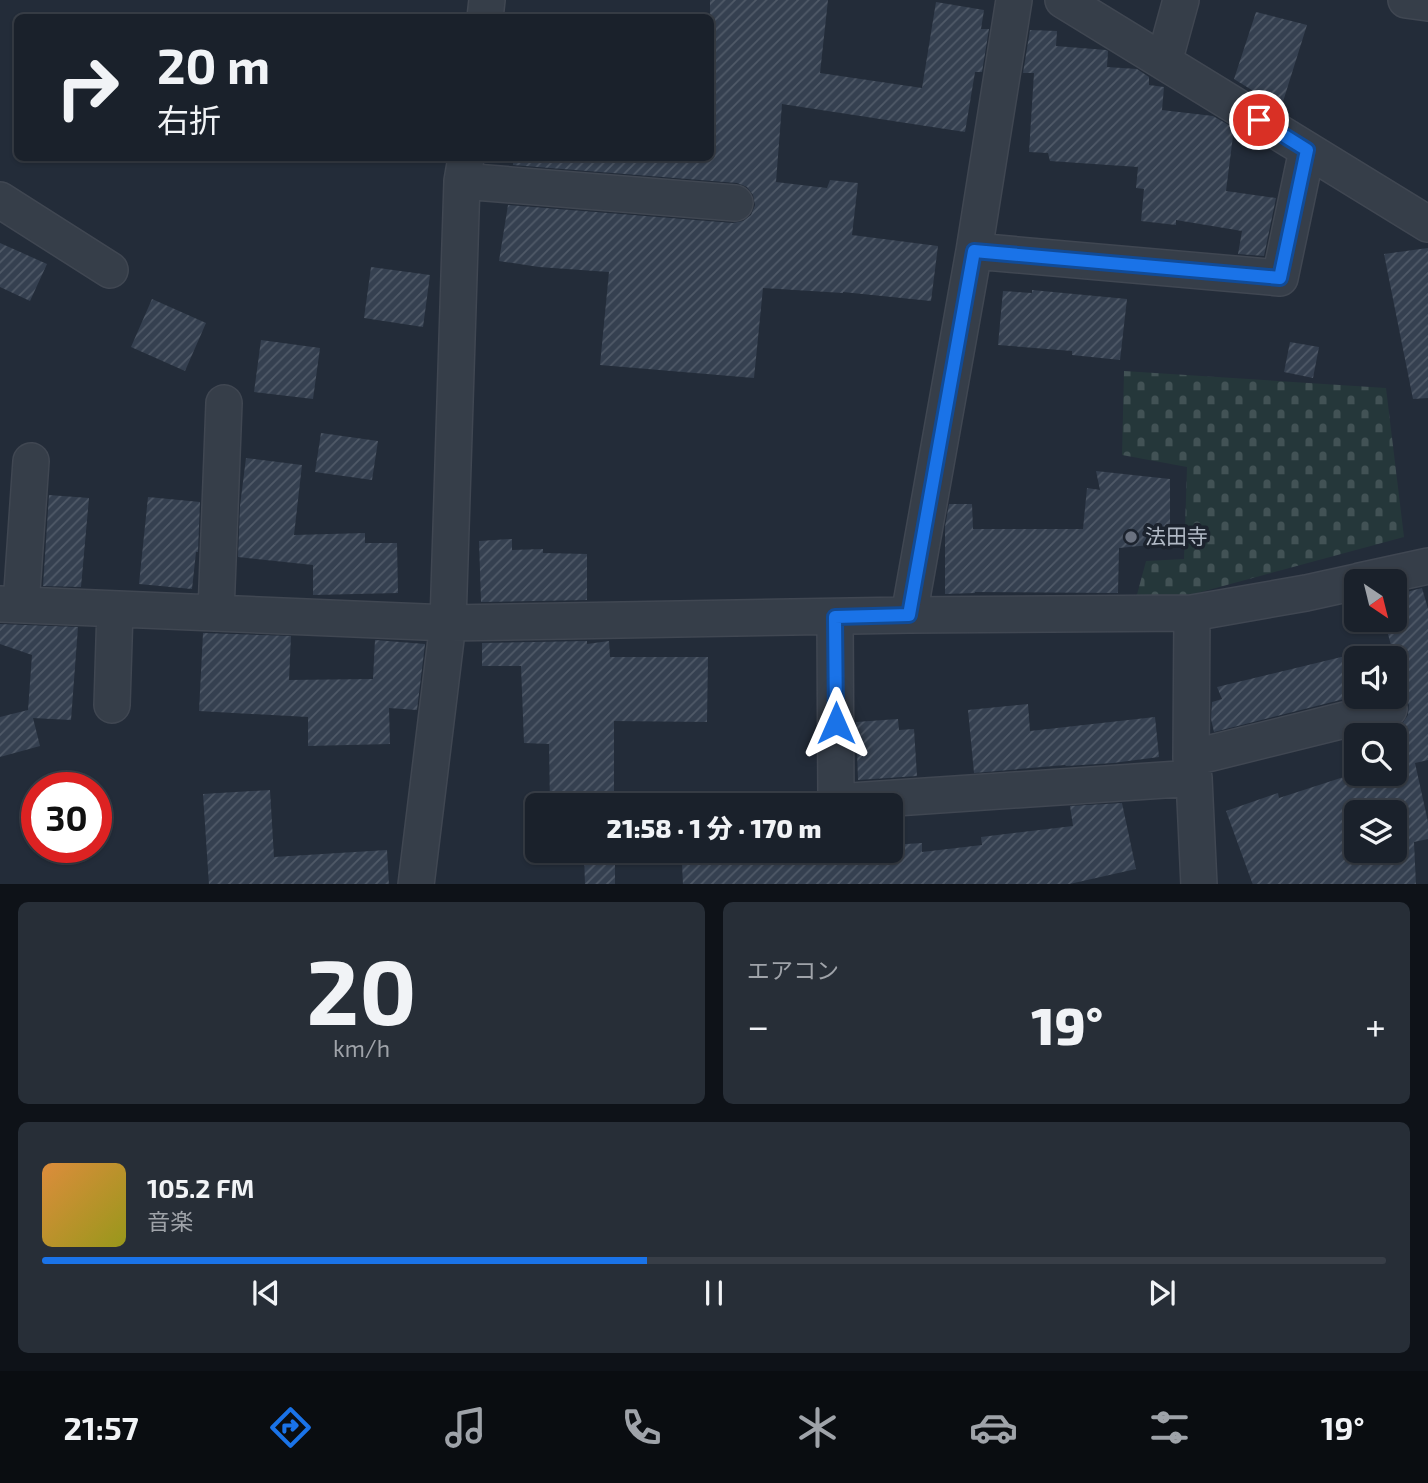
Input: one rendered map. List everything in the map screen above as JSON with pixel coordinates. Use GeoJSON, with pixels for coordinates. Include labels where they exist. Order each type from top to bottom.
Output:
{"type":"FeatureCollection","features":[{"type":"Feature","properties":{"kind":"street"},"geometry":{"type":"LineString","coordinates":[[909,615],[974,251],[1014,0]]}},
{"type":"Feature","properties":{"kind":"street"},"geometry":{"type":"LineString","coordinates":[[1063,0],[1428,224]]}},
{"type":"Feature","properties":{"kind":"street"},"geometry":{"type":"LineString","coordinates":[[1164,62],[1181,0]]}},
{"type":"Feature","properties":{"kind":"street"},"geometry":{"type":"LineString","coordinates":[[1406,0],[1428,3]]}},
{"type":"Feature","properties":{"kind":"street"},"geometry":{"type":"LineString","coordinates":[[974,251],[1280,278],[1307,150]]}},
{"type":"Feature","properties":{"kind":"street"},"geometry":{"type":"LineString","coordinates":[[416,884],[448,623],[464,169],[736,203]]}},
{"type":"Feature","properties":{"kind":"street"},"geometry":{"type":"LineString","coordinates":[[0,201],[110,270]]}},
{"type":"Feature","properties":{"kind":"street"},"geometry":{"type":"LineString","coordinates":[[216,613],[224,403]]}},
{"type":"Feature","properties":{"kind":"street"},"geometry":{"type":"LineString","coordinates":[[31,461],[11,604],[448,623],[1192,613],[1344,584]]}},
{"type":"Feature","properties":{"kind":"street"},"geometry":{"type":"LineString","coordinates":[[1407,570],[1428,566]]}},
{"type":"Feature","properties":{"kind":"street"},"geometry":{"type":"LineString","coordinates":[[112,705],[115,608]]}},
{"type":"Feature","properties":{"kind":"street"},"geometry":{"type":"LineString","coordinates":[[1192,613],[1192,768],[1199,884]]}},
{"type":"Feature","properties":{"kind":"street"},"geometry":{"type":"LineString","coordinates":[[835,617],[836,802],[1192,768],[1389,709]]}},
{"type":"Feature","properties":{"kind":"green space"},"geometry":{"type":"Polygon","coordinates":[[[1124,371],[1386,388],[1404,537],[1190,595],[1135,602],[1146,561],[1184,559],[1187,467],[1122,455],[1124,371]]]}},
{"type":"Feature","properties":{"kind":"building"},"geometry":{"type":"Polygon","coordinates":[[[710,0],[828,0],[820,73],[922,88],[936,2],[984,10],[981,29],[989,29],[982,72],[975,72],[965,132],[782,104],[776,182],[827,188],[830,180],[858,183],[852,235],[938,246],[931,301],[843,292],[763,288],[754,378],[600,365],[609,272],[499,261],[508,205],[733,223],[743,221],[751,215],[755,205],[753,195],[747,187],[737,183],[513,165],[513,161],[714,161],[714,14],[710,14],[710,0]]]}},
{"type":"Feature","properties":{"kind":"building"},"geometry":{"type":"Polygon","coordinates":[[[1256,12],[1307,25],[1281,108],[1234,79],[1256,12]]]}},
{"type":"Feature","properties":{"kind":"building"},"geometry":{"type":"Polygon","coordinates":[[[1030,30],[1057,31],[1056,46],[1108,51],[1107,67],[1137,69],[1149,77],[1149,85],[1164,87],[1162,110],[1213,116],[1234,128],[1226,191],[1276,198],[1264,256],[1238,254],[1242,231],[1176,220],[1176,225],[1141,221],[1144,189],[1136,188],[1138,167],[1050,161],[1048,153],[1029,152],[1034,73],[1023,73],[1030,30]]]}},
{"type":"Feature","properties":{"kind":"building"},"geometry":{"type":"Polygon","coordinates":[[[0,243],[47,264],[30,301],[0,287],[0,243]]]}},
{"type":"Feature","properties":{"kind":"building"},"geometry":{"type":"Polygon","coordinates":[[[1428,248],[1428,398],[1413,399],[1384,254],[1428,248]]]}},
{"type":"Feature","properties":{"kind":"building"},"geometry":{"type":"Polygon","coordinates":[[[371,267],[430,275],[423,327],[364,318],[371,267]]]}},
{"type":"Feature","properties":{"kind":"building"},"geometry":{"type":"Polygon","coordinates":[[[1032,290],[1127,299],[1120,360],[1072,355],[1072,351],[998,345],[1003,291],[1032,293],[1032,290]]]}},
{"type":"Feature","properties":{"kind":"building"},"geometry":{"type":"Polygon","coordinates":[[[152,299],[206,323],[185,371],[131,347],[152,299]]]}},
{"type":"Feature","properties":{"kind":"building"},"geometry":{"type":"Polygon","coordinates":[[[261,340],[320,348],[313,399],[254,392],[261,340]]]}},
{"type":"Feature","properties":{"kind":"building"},"geometry":{"type":"Polygon","coordinates":[[[1290,342],[1319,347],[1313,378],[1284,372],[1290,342]]]}},
{"type":"Feature","properties":{"kind":"building"},"geometry":{"type":"Polygon","coordinates":[[[321,433],[378,441],[372,480],[315,472],[321,433]]]}},
{"type":"Feature","properties":{"kind":"building"},"geometry":{"type":"Polygon","coordinates":[[[246,458],[302,465],[294,535],[365,533],[365,543],[397,543],[398,593],[313,595],[313,565],[238,557],[240,506],[246,458]]]}},
{"type":"Feature","properties":{"kind":"building","name":"法田寺"},"geometry":{"type":"Polygon","coordinates":[[[1096,471],[1170,479],[1170,543],[1119,548],[1118,593],[945,594],[945,527],[949,504],[972,504],[973,529],[1083,529],[1087,488],[1100,490],[1096,471]]]}},
{"type":"Feature","properties":{"kind":"building"},"geometry":{"type":"Polygon","coordinates":[[[49,495],[89,498],[81,587],[43,586],[49,495]]]}},
{"type":"Feature","properties":{"kind":"building"},"geometry":{"type":"Polygon","coordinates":[[[148,497],[200,502],[198,552],[192,589],[139,584],[148,497]]]}},
{"type":"Feature","properties":{"kind":"building"},"geometry":{"type":"Polygon","coordinates":[[[512,539],[512,550],[543,549],[543,553],[587,554],[587,600],[481,602],[479,541],[512,539]]]}},
{"type":"Feature","properties":{"kind":"building"},"geometry":{"type":"Polygon","coordinates":[[[1422,588],[1428,609],[1428,760],[1415,763],[1428,822],[1428,839],[1414,842],[1416,884],[1253,884],[1226,811],[1278,793],[1279,798],[1344,777],[1344,786],[1407,786],[1407,723],[1403,723],[1408,715],[1409,705],[1407,646],[1387,646],[1391,645],[1387,632],[1407,632],[1407,592],[1422,588]]]}},
{"type":"Feature","properties":{"kind":"building"},"geometry":{"type":"Polygon","coordinates":[[[0,624],[78,627],[71,720],[33,718],[40,746],[0,757],[0,717],[28,710],[32,655],[0,644],[0,624]]]}},
{"type":"Feature","properties":{"kind":"building"},"geometry":{"type":"Polygon","coordinates":[[[203,633],[291,636],[289,680],[373,679],[375,640],[425,644],[417,710],[389,708],[390,744],[308,746],[308,717],[199,711],[203,633]]]}},
{"type":"Feature","properties":{"kind":"building"},"geometry":{"type":"Polygon","coordinates":[[[587,641],[587,644],[609,641],[610,657],[708,657],[707,722],[614,721],[614,793],[550,793],[549,744],[524,743],[521,666],[482,666],[482,643],[587,641]]]}},
{"type":"Feature","properties":{"kind":"building"},"geometry":{"type":"Polygon","coordinates":[[[1344,656],[1344,699],[1214,732],[1211,719],[1212,702],[1222,699],[1217,687],[1344,656]]]}},
{"type":"Feature","properties":{"kind":"building"},"geometry":{"type":"Polygon","coordinates":[[[1028,704],[1030,731],[1155,717],[1159,757],[974,773],[968,710],[1028,704]]]}},
{"type":"Feature","properties":{"kind":"building"},"geometry":{"type":"Polygon","coordinates":[[[898,719],[899,730],[914,729],[917,776],[858,780],[856,722],[898,719]]]}},
{"type":"Feature","properties":{"kind":"building"},"geometry":{"type":"Polygon","coordinates":[[[270,790],[274,857],[387,850],[389,884],[209,884],[203,794],[270,790]]]}},
{"type":"Feature","properties":{"kind":"building"},"geometry":{"type":"Polygon","coordinates":[[[1122,803],[1136,869],[1069,884],[683,884],[682,863],[903,863],[903,844],[922,843],[922,852],[982,845],[981,837],[1073,826],[1070,806],[1122,803]]]}},
{"type":"Feature","properties":{"kind":"building"},"geometry":{"type":"Polygon","coordinates":[[[584,863],[615,863],[615,884],[585,884],[584,863]]]}},
{"type":"Feature","properties":{"kind":"place","name":"法田寺"},"geometry":{"type":"Point","coordinates":[1131,537]}},
{"type":"Feature","properties":{"kind":"route"},"geometry":{"type":"LineString","coordinates":[[836,723],[835,617],[909,615],[974,251],[1280,278],[1307,150],[1259,120]]}}]}
